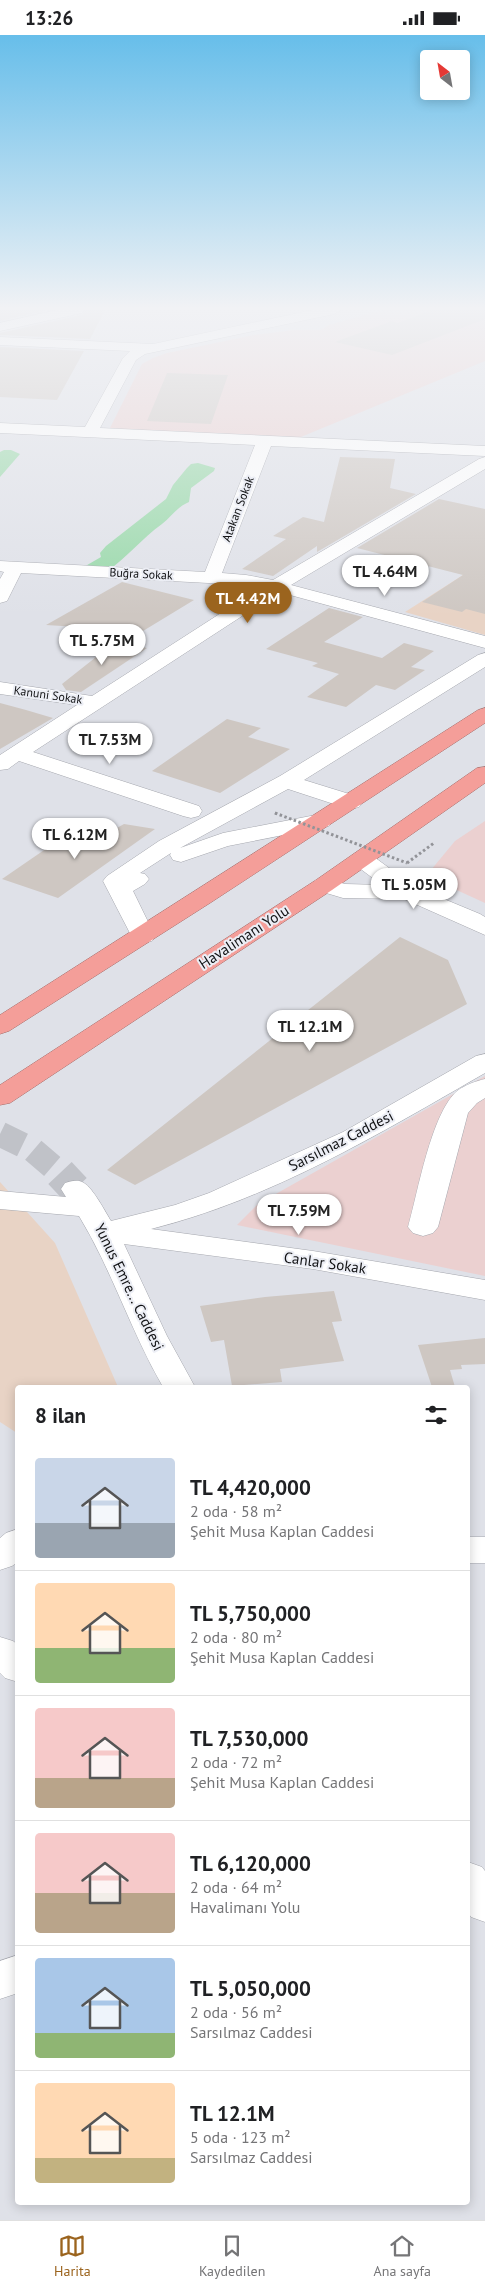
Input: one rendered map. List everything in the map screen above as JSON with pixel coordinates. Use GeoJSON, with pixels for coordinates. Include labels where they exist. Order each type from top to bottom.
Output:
{"type":"FeatureCollection","features":[{"type":"Feature","properties":{"kind":"highway"},"geometry":{"type":"LineString","coordinates":[[0,1026],[351,802],[485,714]]}},
{"type":"Feature","properties":{"kind":"highway","name":"Havalimanı Yolu"},"geometry":{"type":"LineString","coordinates":[[0,1097],[324,885],[485,773]]}},
{"type":"Feature","properties":{"kind":"street"},"geometry":{"type":"LineString","coordinates":[[90,433],[101,412]]}},
{"type":"Feature","properties":{"kind":"street"},"geometry":{"type":"LineString","coordinates":[[0,428],[485,451]]}},
{"type":"Feature","properties":{"kind":"street","name":"Atakan Sokak"},"geometry":{"type":"LineString","coordinates":[[212,577],[264,440]]}},
{"type":"Feature","properties":{"kind":"street"},"geometry":{"type":"LineString","coordinates":[[9,759],[276,586],[485,462]]}},
{"type":"Feature","properties":{"kind":"street"},"geometry":{"type":"LineString","coordinates":[[0,597],[8,567]]}},
{"type":"Feature","properties":{"kind":"street","name":"Buğra Sokak"},"geometry":{"type":"LineString","coordinates":[[8,567],[212,577],[276,586],[485,642]]}},
{"type":"Feature","properties":{"kind":"street"},"geometry":{"type":"LineString","coordinates":[[143,935],[115,881],[139,863],[286,781],[485,659]]}},
{"type":"Feature","properties":{"kind":"street","name":"Kanuni Sokak"},"geometry":{"type":"LineString","coordinates":[[0,689],[52,695],[96,703]]}},
{"type":"Feature","properties":{"kind":"street"},"geometry":{"type":"LineString","coordinates":[[9,759],[191,811]]}},
{"type":"Feature","properties":{"kind":"street"},"geometry":{"type":"LineString","coordinates":[[286,781],[351,802]]}},
{"type":"Feature","properties":{"kind":"street"},"geometry":{"type":"LineString","coordinates":[[120,889],[164,863],[205,845],[321,821]]}},
{"type":"Feature","properties":{"kind":"street"},"geometry":{"type":"LineString","coordinates":[[362,859],[408,892],[472,919],[485,927]]}},
{"type":"Feature","properties":{"kind":"street"},"geometry":{"type":"LineString","coordinates":[[324,885],[343,891],[408,892]]}},
{"type":"Feature","properties":{"kind":"street","name":"Sarsılmaz Caddesi"},"geometry":{"type":"LineString","coordinates":[[90,1209],[184,1212],[228,1195],[353,1138],[485,1062]]}},
{"type":"Feature","properties":{"kind":"street"},"geometry":{"type":"LineString","coordinates":[[423,1227],[455,1112],[467,1097],[485,1087]]}},
{"type":"Feature","properties":{"kind":"street","name":"Canlar Sokak"},"geometry":{"type":"LineString","coordinates":[[0,1200],[90,1209],[313,1261],[485,1290]]}},
{"type":"Feature","properties":{"kind":"street","name":"Yunus Emre... Caddesi"},"geometry":{"type":"LineString","coordinates":[[90,1209],[151,1335],[178,1385]]}},
{"type":"Feature","properties":{"kind":"street"},"geometry":{"type":"LineString","coordinates":[[0,1557],[15,1544]]}},
{"type":"Feature","properties":{"kind":"street"},"geometry":{"type":"LineString","coordinates":[[470,1550],[485,1550]]}},
{"type":"Feature","properties":{"kind":"street"},"geometry":{"type":"LineString","coordinates":[[0,1651],[15,1665]]}},
{"type":"Feature","properties":{"kind":"street"},"geometry":{"type":"LineString","coordinates":[[470,1882],[485,1904]]}},
{"type":"Feature","properties":{"kind":"street"},"geometry":{"type":"LineString","coordinates":[[0,1980],[15,1975]]}},
{"type":"Feature","properties":{"kind":"path"},"geometry":{"type":"LineString","coordinates":[[275,813],[407,863],[434,843]]}},
{"type":"Feature","properties":{"kind":"shaded area"},"geometry":{"type":"Polygon","coordinates":[[[118,412],[362,412],[296,439],[109,430],[118,412]]]}},
{"type":"Feature","properties":{"kind":"shaded area"},"geometry":{"type":"Polygon","coordinates":[[[485,561],[485,635],[405,612],[485,561]]]}},
{"type":"Feature","properties":{"kind":"shaded area"},"geometry":{"type":"Polygon","coordinates":[[[485,821],[485,903],[426,876],[455,841],[485,821]]]}},
{"type":"Feature","properties":{"kind":"shaded area"},"geometry":{"type":"Polygon","coordinates":[[[485,1076],[485,1276],[237,1225],[258,1204],[485,1076]]]}},
{"type":"Feature","properties":{"kind":"shaded area"},"geometry":{"type":"Polygon","coordinates":[[[0,1182],[55,1243],[117,1385],[15,1385],[15,1432],[0,1422],[0,1182]]]}},
{"type":"Feature","properties":{"kind":"green space"},"geometry":{"type":"Polygon","coordinates":[[[11,450],[20,454],[0,477],[0,452],[11,450]]]}},
{"type":"Feature","properties":{"kind":"green space"},"geometry":{"type":"Polygon","coordinates":[[[198,463],[215,468],[214,471],[191,488],[189,502],[178,509],[121,561],[106,572],[82,568],[101,557],[100,553],[106,546],[166,499],[173,485],[187,468],[191,464],[198,463]]]}},
{"type":"Feature","properties":{"kind":"building"},"geometry":{"type":"Polygon","coordinates":[[[151,412],[215,412],[211,424],[147,421],[151,412]]]}},
{"type":"Feature","properties":{"kind":"building"},"geometry":{"type":"Polygon","coordinates":[[[340,457],[395,459],[390,488],[416,494],[317,552],[317,546],[273,576],[242,569],[286,539],[273,536],[303,517],[324,522],[340,457]]]}},
{"type":"Feature","properties":{"kind":"building"},"geometry":{"type":"Polygon","coordinates":[[[439,499],[485,509],[485,614],[466,609],[462,612],[422,602],[463,575],[357,548],[439,499]]]}},
{"type":"Feature","properties":{"kind":"building"},"geometry":{"type":"Polygon","coordinates":[[[122,582],[194,600],[143,631],[46,625],[122,582]]]}},
{"type":"Feature","properties":{"kind":"building"},"geometry":{"type":"Polygon","coordinates":[[[329,608],[363,617],[324,642],[382,658],[404,643],[434,651],[411,667],[425,670],[395,690],[376,685],[346,707],[307,697],[339,674],[312,666],[318,663],[266,649],[329,608]]]}},
{"type":"Feature","properties":{"kind":"building"},"geometry":{"type":"Polygon","coordinates":[[[115,642],[147,648],[81,692],[66,690],[62,684],[115,642]]]}},
{"type":"Feature","properties":{"kind":"building"},"geometry":{"type":"Polygon","coordinates":[[[0,703],[26,710],[53,718],[0,749],[0,703]]]}},
{"type":"Feature","properties":{"kind":"building"},"geometry":{"type":"Polygon","coordinates":[[[227,719],[261,728],[248,737],[290,749],[220,793],[152,771],[227,719]]]}},
{"type":"Feature","properties":{"kind":"building"},"geometry":{"type":"Polygon","coordinates":[[[124,824],[155,829],[58,898],[2,879],[66,835],[83,840],[108,828],[115,829],[124,824]]]}},
{"type":"Feature","properties":{"kind":"building"},"geometry":{"type":"Polygon","coordinates":[[[400,937],[448,960],[467,1004],[135,1185],[107,1170],[400,937]]]}},
{"type":"Feature","properties":{"kind":"building"},"geometry":{"type":"Polygon","coordinates":[[[334,1291],[342,1321],[332,1322],[344,1361],[280,1369],[282,1382],[232,1385],[224,1340],[211,1342],[200,1306],[265,1297],[334,1291]]]}},
{"type":"Feature","properties":{"kind":"building"},"geometry":{"type":"Polygon","coordinates":[[[485,1338],[485,1364],[461,1365],[462,1369],[450,1370],[454,1385],[431,1385],[418,1345],[485,1338]]]}},
{"type":"Feature","properties":{"kind":"tunnel"},"geometry":{"type":"LineString","coordinates":[[0,1134],[33,1150],[61,1174]]}},
{"type":"Feature","properties":{"kind":"tunnel"},"geometry":{"type":"LineString","coordinates":[[61,1174],[75,1189]]}}]}
